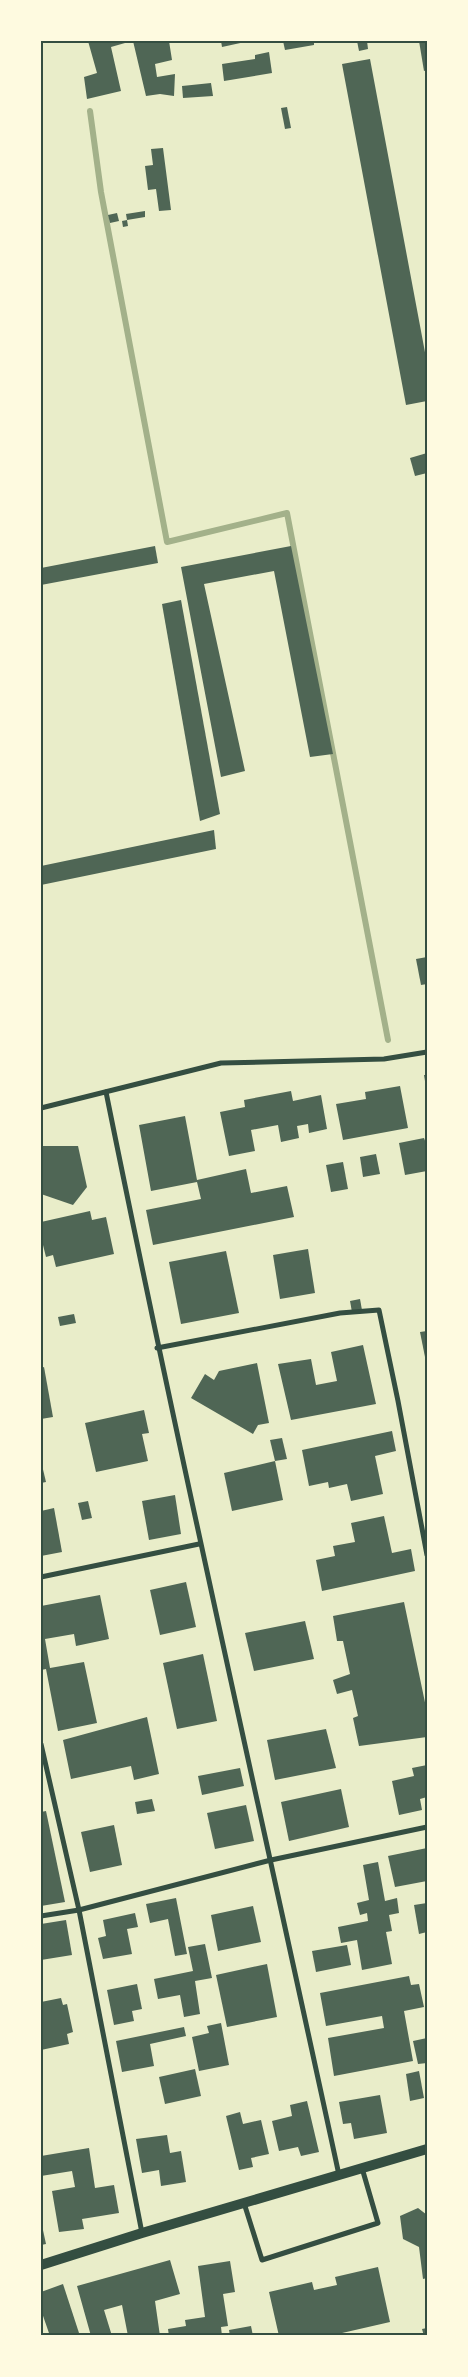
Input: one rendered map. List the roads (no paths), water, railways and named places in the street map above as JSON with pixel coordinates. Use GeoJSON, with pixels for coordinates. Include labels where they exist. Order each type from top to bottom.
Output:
{"type":"FeatureCollection","features":[{"type":"Feature","properties":{"kind":"main road"},"geometry":{"type":"LineString","coordinates":[[41,2266],[142,2233],[427,2149]]}},
{"type":"Feature","properties":{"kind":"street"},"geometry":{"type":"LineString","coordinates":[[41,1108],[221,1063],[384,1059],[427,1052]]}},
{"type":"Feature","properties":{"kind":"street"},"geometry":{"type":"LineString","coordinates":[[106,1092],[199,1544],[271,1860],[338,2175]]}},
{"type":"Feature","properties":{"kind":"street"},"geometry":{"type":"LineString","coordinates":[[158,1348],[340,1313],[379,1310],[427,1555]]}},
{"type":"Feature","properties":{"kind":"street"},"geometry":{"type":"LineString","coordinates":[[41,1577],[199,1544]]}},
{"type":"Feature","properties":{"kind":"street"},"geometry":{"type":"LineString","coordinates":[[41,1744],[79,1910],[142,2233]]}},
{"type":"Feature","properties":{"kind":"street"},"geometry":{"type":"LineString","coordinates":[[41,1916],[79,1910],[271,1860],[427,1827]]}},
{"type":"Feature","properties":{"kind":"street"},"geometry":{"type":"LineString","coordinates":[[244,2203],[262,2260],[378,2223],[362,2168]]}},
{"type":"Feature","properties":{"kind":"waterway"},"geometry":{"type":"LineString","coordinates":[[90,111],[101,192],[167,542],[287,513],[388,1040]]}}]}
